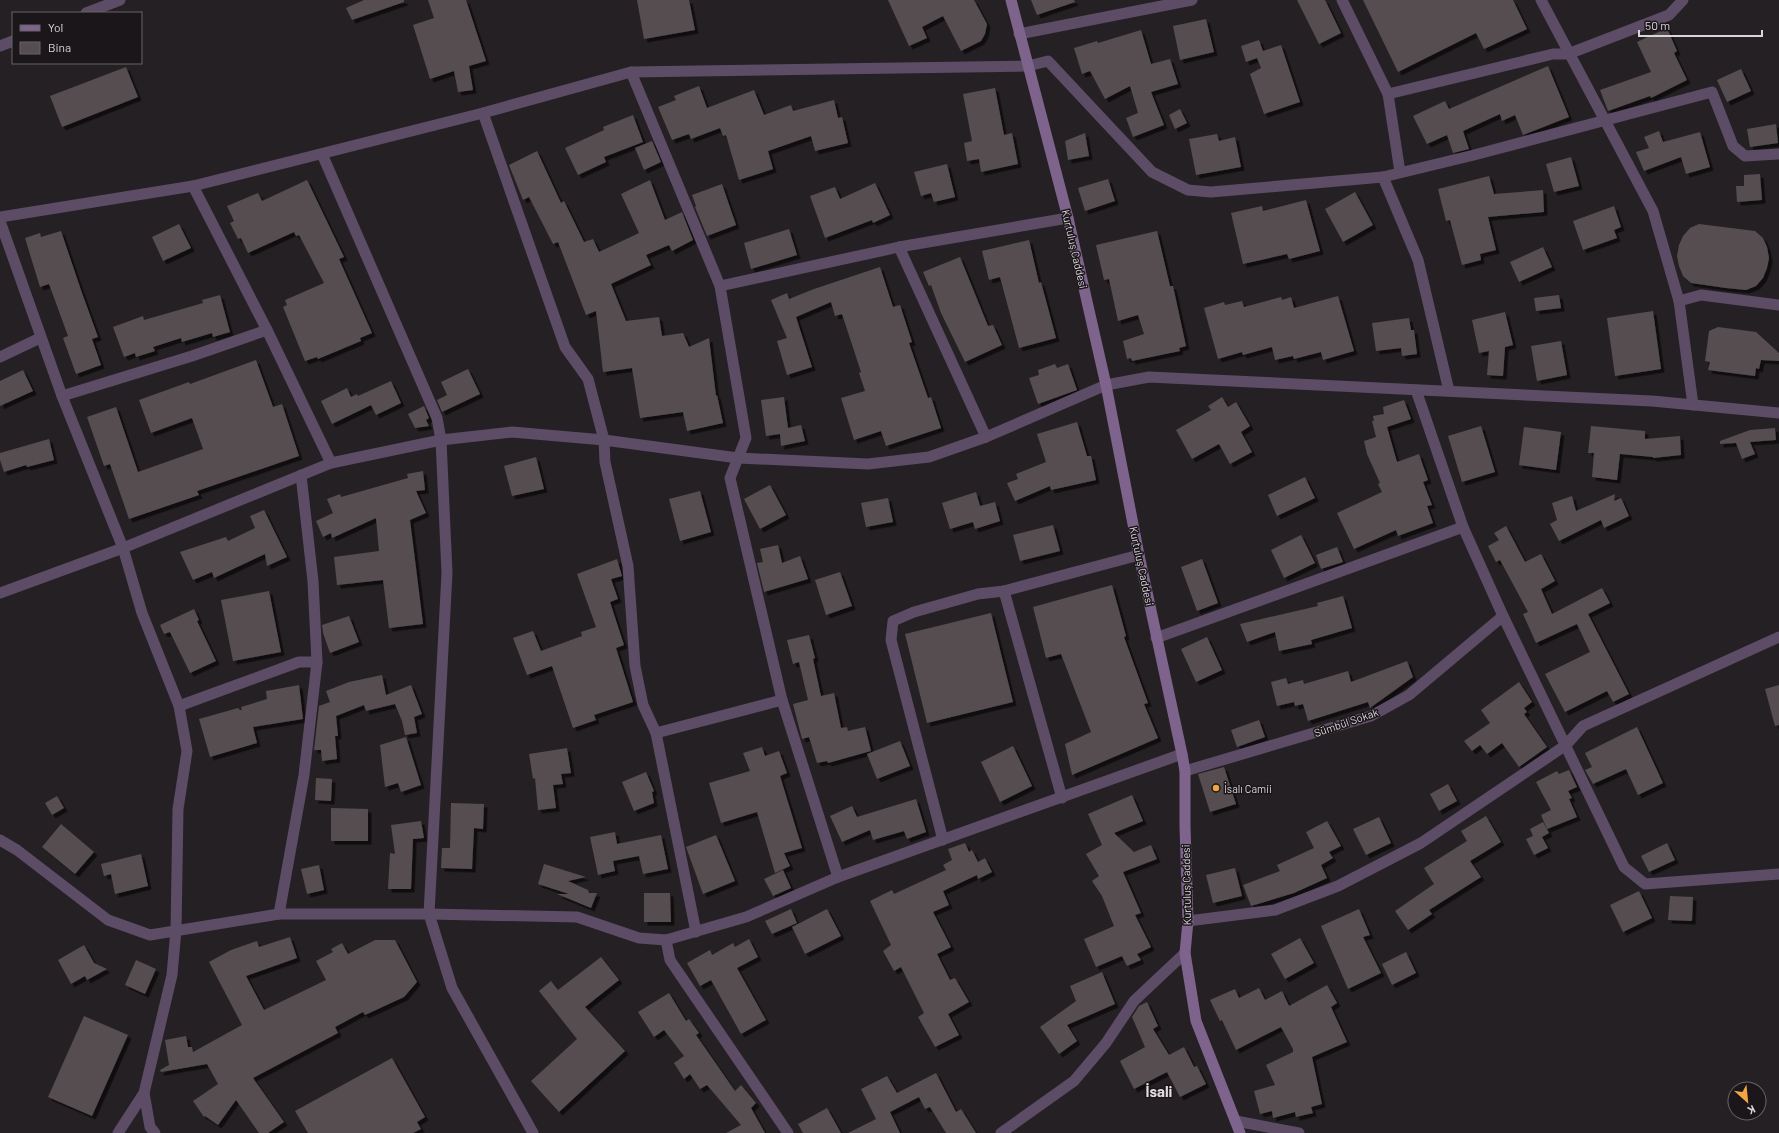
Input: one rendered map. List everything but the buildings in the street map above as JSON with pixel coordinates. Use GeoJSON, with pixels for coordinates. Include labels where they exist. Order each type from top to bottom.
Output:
{"type":"FeatureCollection","features":[{"type":"Feature","properties":{"kind":"main road","name":"Kurtuluş Caddesi"},"geometry":{"type":"LineString","coordinates":[[1011,0],[1068,218],[1106,386],[1156,638],[1182,754],[1185,771],[1188,922],[1185,953],[1196,1021],[1240,1133]]}},
{"type":"Feature","properties":{"kind":"street"},"geometry":{"type":"LineString","coordinates":[[89,12],[120,0]]}},
{"type":"Feature","properties":{"kind":"street"},"geometry":{"type":"LineString","coordinates":[[1019,34],[1166,3],[1192,0]]}},
{"type":"Feature","properties":{"kind":"street"},"geometry":{"type":"LineString","coordinates":[[1342,0],[1388,94],[1400,172]]}},
{"type":"Feature","properties":{"kind":"street"},"geometry":{"type":"LineString","coordinates":[[1541,0],[1568,54],[1653,211],[1679,301],[1692,405]]}},
{"type":"Feature","properties":{"kind":"street"},"geometry":{"type":"LineString","coordinates":[[1388,94],[1553,54],[1568,54],[1669,15],[1684,0]]}},
{"type":"Feature","properties":{"kind":"street"},"geometry":{"type":"LineString","coordinates":[[0,46],[12,41]]}},
{"type":"Feature","properties":{"kind":"street"},"geometry":{"type":"LineString","coordinates":[[0,217],[194,186],[483,113],[631,72],[1028,66],[1048,61],[1152,172],[1188,190],[1211,192],[1383,177],[1474,155],[1712,92],[1733,146],[1745,156],[1779,154]]}},
{"type":"Feature","properties":{"kind":"street"},"geometry":{"type":"LineString","coordinates":[[631,72],[720,286],[746,438],[730,478],[782,700],[838,877]]}},
{"type":"Feature","properties":{"kind":"street"},"geometry":{"type":"LineString","coordinates":[[483,113],[565,347],[588,379],[604,440],[605,462],[628,566],[635,666],[643,705],[656,733],[696,932]]}},
{"type":"Feature","properties":{"kind":"street"},"geometry":{"type":"LineString","coordinates":[[322,154],[437,418],[440,440],[447,573],[429,914],[452,988],[533,1133]]}},
{"type":"Feature","properties":{"kind":"street"},"geometry":{"type":"LineString","coordinates":[[1383,177],[1418,260],[1449,391]]}},
{"type":"Feature","properties":{"kind":"street"},"geometry":{"type":"LineString","coordinates":[[194,186],[267,330],[331,463]]}},
{"type":"Feature","properties":{"kind":"street"},"geometry":{"type":"LineString","coordinates":[[720,286],[899,247],[1068,218]]}},
{"type":"Feature","properties":{"kind":"street"},"geometry":{"type":"LineString","coordinates":[[0,221],[40,338],[123,548],[142,613],[179,706],[187,750],[178,809],[176,930],[172,975],[144,1093],[118,1133]]}},
{"type":"Feature","properties":{"kind":"street"},"geometry":{"type":"LineString","coordinates":[[899,247],[986,437]]}},
{"type":"Feature","properties":{"kind":"street"},"geometry":{"type":"LineString","coordinates":[[1679,301],[1701,295],[1779,305]]}},
{"type":"Feature","properties":{"kind":"street"},"geometry":{"type":"LineString","coordinates":[[62,396],[192,356],[267,330]]}},
{"type":"Feature","properties":{"kind":"street"},"geometry":{"type":"LineString","coordinates":[[0,357],[40,338]]}},
{"type":"Feature","properties":{"kind":"street"},"geometry":{"type":"LineString","coordinates":[[0,593],[123,548],[331,463],[440,440],[512,432],[604,440],[738,458],[868,464],[929,457],[986,437],[1106,386],[1149,377],[1652,401],[1779,413]]}},
{"type":"Feature","properties":{"kind":"street"},"geometry":{"type":"LineString","coordinates":[[1416,390],[1463,527],[1503,616],[1624,867],[1645,884],[1779,874]]}},
{"type":"Feature","properties":{"kind":"street"},"geometry":{"type":"LineString","coordinates":[[280,914],[304,776],[317,662],[313,581],[301,475]]}},
{"type":"Feature","properties":{"kind":"street"},"geometry":{"type":"LineString","coordinates":[[1156,638],[1463,527]]}},
{"type":"Feature","properties":{"kind":"street"},"geometry":{"type":"LineString","coordinates":[[943,840],[891,640],[893,621],[914,612],[978,594],[1004,591],[1139,555]]}},
{"type":"Feature","properties":{"kind":"street"},"geometry":{"type":"LineString","coordinates":[[1004,591],[1062,798]]}},
{"type":"Feature","properties":{"kind":"street","name":"Sümbül Sokak"},"geometry":{"type":"LineString","coordinates":[[1185,771],[1371,716],[1409,695],[1503,616]]}},
{"type":"Feature","properties":{"kind":"street"},"geometry":{"type":"LineString","coordinates":[[1188,922],[1275,910],[1338,886],[1420,843],[1566,745],[1583,726],[1779,637]]}},
{"type":"Feature","properties":{"kind":"street"},"geometry":{"type":"LineString","coordinates":[[179,706],[299,662],[317,662]]}},
{"type":"Feature","properties":{"kind":"street"},"geometry":{"type":"LineString","coordinates":[[656,733],[782,700]]}},
{"type":"Feature","properties":{"kind":"street"},"geometry":{"type":"LineString","coordinates":[[0,840],[17,850],[108,920],[150,935],[280,914],[429,914],[577,917],[639,938],[666,940],[746,917],[838,877],[1182,754]]}},
{"type":"Feature","properties":{"kind":"street"},"geometry":{"type":"LineString","coordinates":[[666,940],[670,960],[788,1133]]}},
{"type":"Feature","properties":{"kind":"street"},"geometry":{"type":"LineString","coordinates":[[1001,1133],[1074,1081],[1106,1043],[1134,1001],[1185,953]]}},
{"type":"Feature","properties":{"kind":"street"},"geometry":{"type":"LineString","coordinates":[[144,1093],[150,1126],[155,1133]]}},
{"type":"Feature","properties":{"kind":"street"},"geometry":{"type":"LineString","coordinates":[[1236,1122],[1299,1133]]}},
{"type":"Feature","properties":{"kind":"place","name":"İsalı Camii"},"geometry":{"type":"Point","coordinates":[1216,788]}},
{"type":"Feature","properties":{"kind":"district","name":"İsali"},"geometry":{"type":"Point","coordinates":[1159,1091]}}]}
